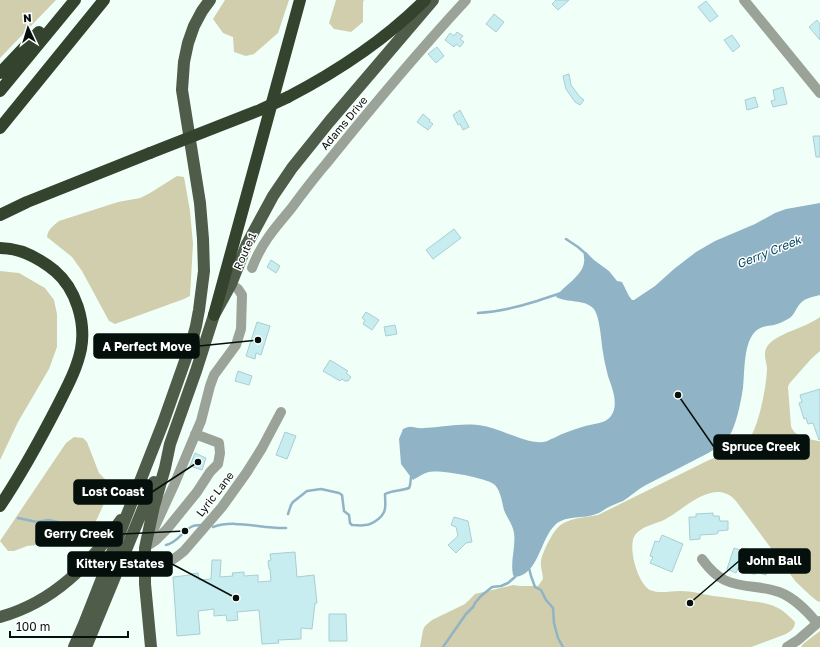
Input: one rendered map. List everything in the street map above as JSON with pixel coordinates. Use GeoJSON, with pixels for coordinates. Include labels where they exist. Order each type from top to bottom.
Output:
{"type":"FeatureCollection","features":[{"type":"Feature","properties":{"kind":"highway"},"geometry":{"type":"LineString","coordinates":[[0,73],[71,0]]}},
{"type":"Feature","properties":{"kind":"highway"},"geometry":{"type":"LineString","coordinates":[[0,91],[75,0]]}},
{"type":"Feature","properties":{"kind":"highway"},"geometry":{"type":"LineString","coordinates":[[0,128],[104,0]]}},
{"type":"Feature","properties":{"kind":"highway"},"geometry":{"type":"LineString","coordinates":[[214,315],[300,0]]}},
{"type":"Feature","properties":{"kind":"highway"},"geometry":{"type":"LineString","coordinates":[[0,215],[27,202],[260,110],[288,97],[329,75],[366,50],[403,21],[425,0]]}},
{"type":"Feature","properties":{"kind":"highway"},"geometry":{"type":"LineString","coordinates":[[0,248],[19,250],[33,256],[58,274],[72,293],[77,305],[81,318],[82,338],[79,357],[70,382],[38,444],[0,506]]}},
{"type":"Feature","properties":{"kind":"main road"},"geometry":{"type":"LineString","coordinates":[[74,647],[164,423],[192,342],[199,310],[204,271],[203,239],[200,203],[182,90],[184,62],[188,44],[194,26],[210,0]]}},
{"type":"Feature","properties":{"kind":"main road","name":"Route 1"},"geometry":{"type":"LineString","coordinates":[[150,647],[147,614],[145,548],[155,500],[165,468],[170,444],[214,315],[231,284],[247,244],[273,196],[292,168],[329,122],[433,0]]}},
{"type":"Feature","properties":{"kind":"main road"},"geometry":{"type":"LineString","coordinates":[[86,647],[170,444]]}},
{"type":"Feature","properties":{"kind":"main road"},"geometry":{"type":"LineString","coordinates":[[0,617],[27,607],[47,597],[74,576],[96,554],[111,534],[121,520],[138,489]]}},
{"type":"Feature","properties":{"kind":"street","name":"Adams Drive"},"geometry":{"type":"LineString","coordinates":[[252,268],[258,253],[268,236],[317,174],[435,33],[466,0]]}},
{"type":"Feature","properties":{"kind":"street"},"geometry":{"type":"LineString","coordinates":[[744,0],[820,92]]}},
{"type":"Feature","properties":{"kind":"street"},"geometry":{"type":"LineString","coordinates":[[145,548],[196,434],[214,375],[236,345],[240,329],[242,295],[238,289],[231,284]]}},
{"type":"Feature","properties":{"kind":"street","name":"Lyric Lane"},"geometry":{"type":"LineString","coordinates":[[145,564],[166,563],[184,551],[216,514],[248,472],[281,412]]}},
{"type":"Feature","properties":{"kind":"street"},"geometry":{"type":"LineString","coordinates":[[145,548],[167,529],[197,492],[210,472],[218,464],[220,454],[219,443],[196,434]]}},
{"type":"Feature","properties":{"kind":"street"},"geometry":{"type":"LineString","coordinates":[[702,559],[718,577],[727,582],[745,586],[768,588],[781,593],[803,608],[819,622],[798,640],[787,647]]}},
{"type":"Feature","properties":{"kind":"shaded area"},"geometry":{"type":"Polygon","coordinates":[[[0,0],[56,0],[0,58],[0,0]]]}},
{"type":"Feature","properties":{"kind":"shaded area"},"geometry":{"type":"Polygon","coordinates":[[[225,0],[289,0],[278,33],[254,54],[246,56],[234,52],[233,37],[223,33],[213,19],[225,0]]]}},
{"type":"Feature","properties":{"kind":"shaded area"},"geometry":{"type":"Polygon","coordinates":[[[336,0],[364,0],[363,22],[351,32],[334,29],[329,23],[336,0]]]}},
{"type":"Feature","properties":{"kind":"shaded area"},"geometry":{"type":"Polygon","coordinates":[[[177,176],[184,177],[190,211],[193,244],[190,296],[115,324],[109,321],[82,271],[72,257],[47,237],[48,232],[59,221],[118,202],[140,198],[177,176]]]}},
{"type":"Feature","properties":{"kind":"shaded area"},"geometry":{"type":"Polygon","coordinates":[[[0,271],[19,273],[45,288],[54,300],[57,314],[57,347],[49,369],[18,422],[0,460],[0,271]]]}},
{"type":"Feature","properties":{"kind":"shaded area"},"geometry":{"type":"Polygon","coordinates":[[[820,317],[820,351],[811,359],[788,387],[791,426],[793,430],[802,437],[820,441],[820,602],[796,582],[736,501],[727,494],[718,492],[709,493],[699,497],[664,520],[641,529],[635,535],[632,548],[635,565],[641,581],[650,590],[661,592],[688,592],[759,602],[770,605],[781,610],[795,622],[791,630],[786,634],[751,647],[420,647],[425,626],[432,620],[465,604],[475,594],[513,585],[538,586],[543,579],[541,563],[542,557],[555,530],[562,524],[575,519],[598,515],[707,461],[745,444],[750,438],[758,419],[764,396],[767,375],[765,353],[767,347],[780,336],[820,317]]]}},
{"type":"Feature","properties":{"kind":"shaded area"},"geometry":{"type":"Polygon","coordinates":[[[74,437],[83,438],[87,442],[99,473],[109,483],[108,495],[90,534],[80,541],[53,545],[27,546],[14,551],[8,551],[0,541],[66,443],[74,437]]]}},
{"type":"Feature","properties":{"kind":"shaded area"},"geometry":{"type":"Polygon","coordinates":[[[820,631],[820,647],[801,647],[803,644],[820,631]]]}},
{"type":"Feature","properties":{"kind":"water"},"geometry":{"type":"Polygon","coordinates":[[[820,203],[820,295],[803,301],[788,319],[774,325],[765,326],[757,330],[752,335],[747,349],[743,388],[738,415],[733,429],[727,439],[709,452],[643,487],[623,501],[597,514],[560,521],[551,530],[534,563],[523,575],[515,577],[513,575],[512,564],[514,533],[504,510],[500,494],[495,485],[491,482],[474,477],[434,471],[421,475],[413,480],[401,464],[399,439],[403,429],[409,427],[422,428],[476,425],[491,428],[529,441],[543,442],[572,430],[603,422],[608,419],[612,414],[615,404],[603,355],[599,322],[595,311],[585,303],[556,297],[580,272],[583,267],[584,253],[586,252],[609,271],[617,281],[622,282],[629,296],[632,300],[634,300],[655,286],[696,252],[715,241],[786,209],[820,203]]]}},
{"type":"Feature","properties":{"kind":"building"},"geometry":{"type":"Polygon","coordinates":[[[556,0],[569,0],[558,10],[552,4],[556,0]]]}},
{"type":"Feature","properties":{"kind":"building"},"geometry":{"type":"Polygon","coordinates":[[[706,1],[718,16],[710,22],[698,7],[706,1]]]}},
{"type":"Feature","properties":{"kind":"building"},"geometry":{"type":"Polygon","coordinates":[[[494,14],[504,22],[496,32],[486,24],[494,14]]]}},
{"type":"Feature","properties":{"kind":"building"},"geometry":{"type":"Polygon","coordinates":[[[817,20],[820,24],[820,40],[809,27],[817,20]]]}},
{"type":"Feature","properties":{"kind":"building"},"geometry":{"type":"Polygon","coordinates":[[[457,32],[463,36],[460,39],[464,42],[460,47],[456,44],[454,47],[445,40],[450,33],[454,36],[457,32]]]}},
{"type":"Feature","properties":{"kind":"building"},"geometry":{"type":"Polygon","coordinates":[[[732,35],[740,46],[733,52],[724,40],[732,35]]]}},
{"type":"Feature","properties":{"kind":"building"},"geometry":{"type":"Polygon","coordinates":[[[437,47],[444,56],[436,63],[428,54],[437,47]]]}},
{"type":"Feature","properties":{"kind":"building"},"geometry":{"type":"Polygon","coordinates":[[[569,74],[571,85],[584,100],[580,105],[575,102],[566,89],[563,76],[569,74]]]}},
{"type":"Feature","properties":{"kind":"building"},"geometry":{"type":"Polygon","coordinates":[[[783,87],[787,104],[773,107],[771,101],[775,100],[773,90],[783,87]]]}},
{"type":"Feature","properties":{"kind":"building"},"geometry":{"type":"Polygon","coordinates":[[[755,97],[758,107],[747,110],[745,100],[755,97]]]}},
{"type":"Feature","properties":{"kind":"building"},"geometry":{"type":"Polygon","coordinates":[[[460,110],[469,127],[463,130],[460,124],[458,125],[453,115],[460,110]]]}},
{"type":"Feature","properties":{"kind":"building"},"geometry":{"type":"Polygon","coordinates":[[[423,114],[433,124],[428,130],[417,122],[423,114]]]}},
{"type":"Feature","properties":{"kind":"building"},"geometry":{"type":"Polygon","coordinates":[[[813,136],[820,136],[820,157],[816,157],[813,136]]]}},
{"type":"Feature","properties":{"kind":"building"},"geometry":{"type":"Polygon","coordinates":[[[454,229],[461,238],[433,259],[426,250],[454,229]]]}},
{"type":"Feature","properties":{"kind":"building"},"geometry":{"type":"Polygon","coordinates":[[[271,260],[280,266],[276,273],[267,267],[271,260]]]}},
{"type":"Feature","properties":{"kind":"building"},"geometry":{"type":"Polygon","coordinates":[[[366,312],[379,320],[372,330],[363,324],[365,320],[362,318],[366,312]]]}},
{"type":"Feature","properties":{"kind":"building"},"geometry":{"type":"Polygon","coordinates":[[[257,322],[270,326],[261,355],[256,353],[255,359],[246,356],[257,322]]]}},
{"type":"Feature","properties":{"kind":"building"},"geometry":{"type":"Polygon","coordinates":[[[395,325],[397,334],[386,336],[384,327],[395,325]]]}},
{"type":"Feature","properties":{"kind":"building"},"geometry":{"type":"Polygon","coordinates":[[[330,360],[348,371],[346,373],[351,377],[348,381],[342,379],[340,381],[323,371],[330,360]]]}},
{"type":"Feature","properties":{"kind":"building"},"geometry":{"type":"Polygon","coordinates":[[[238,371],[252,376],[249,385],[235,381],[238,371]]]}},
{"type":"Feature","properties":{"kind":"building"},"geometry":{"type":"Polygon","coordinates":[[[820,389],[819,440],[813,423],[808,424],[806,418],[804,419],[799,403],[802,402],[800,395],[820,389]]]}},
{"type":"Feature","properties":{"kind":"building"},"geometry":{"type":"Polygon","coordinates":[[[285,432],[296,436],[287,459],[276,455],[285,432]]]}},
{"type":"Feature","properties":{"kind":"building"},"geometry":{"type":"Polygon","coordinates":[[[195,453],[206,458],[202,470],[190,466],[195,453]]]}},
{"type":"Feature","properties":{"kind":"building"},"geometry":{"type":"Polygon","coordinates":[[[713,513],[713,516],[719,516],[720,521],[728,521],[728,530],[718,531],[716,534],[700,535],[700,539],[690,540],[689,517],[696,517],[696,514],[713,513]]]}},
{"type":"Feature","properties":{"kind":"building"},"geometry":{"type":"Polygon","coordinates":[[[454,517],[468,521],[472,542],[466,543],[456,553],[448,545],[458,536],[456,527],[451,525],[454,517]]]}},
{"type":"Feature","properties":{"kind":"building"},"geometry":{"type":"Polygon","coordinates":[[[662,535],[683,544],[672,572],[650,563],[653,557],[650,556],[655,541],[659,542],[662,535]]]}},
{"type":"Feature","properties":{"kind":"building"},"geometry":{"type":"Polygon","coordinates":[[[734,548],[741,550],[742,548],[758,553],[757,556],[763,558],[761,563],[769,566],[766,575],[756,572],[756,574],[753,574],[738,568],[736,573],[727,569],[734,548]]]}},
{"type":"Feature","properties":{"kind":"building"},"geometry":{"type":"Polygon","coordinates":[[[295,552],[297,577],[314,575],[317,603],[315,603],[312,629],[301,628],[301,639],[278,640],[279,643],[262,644],[259,610],[237,612],[238,620],[227,621],[226,615],[214,616],[214,609],[198,611],[200,634],[177,636],[173,577],[198,573],[199,580],[211,579],[212,560],[221,560],[220,577],[233,576],[232,573],[244,572],[244,576],[258,575],[258,582],[271,581],[268,561],[271,560],[270,554],[295,552]]]}},
{"type":"Feature","properties":{"kind":"building"},"geometry":{"type":"Polygon","coordinates":[[[329,614],[346,614],[347,641],[329,641],[329,614]]]}},
{"type":"Feature","properties":{"kind":"waterway"},"geometry":{"type":"LineString","coordinates":[[566,239],[586,254]]}},
{"type":"Feature","properties":{"kind":"waterway"},"geometry":{"type":"LineString","coordinates":[[478,313],[493,312],[516,307],[561,293]]}},
{"type":"Feature","properties":{"kind":"waterway","name":"Gerry Creek"},"geometry":{"type":"LineString","coordinates":[[288,514],[293,502],[307,491],[321,489],[342,495],[344,511],[349,515],[350,523],[352,525],[370,524],[383,514],[385,494],[409,488],[411,477]]}},
{"type":"Feature","properties":{"kind":"waterway","name":"Gerry Creek"},"geometry":{"type":"LineString","coordinates":[[18,518],[37,522],[48,520],[91,529]]}},
{"type":"Feature","properties":{"kind":"waterway","name":"Gerry Creek"},"geometry":{"type":"LineString","coordinates":[[213,527],[239,524],[286,528]]}},
{"type":"Feature","properties":{"kind":"waterway","name":"Gerry Creek"},"geometry":{"type":"LineString","coordinates":[[166,545],[176,540],[192,526],[201,525]]}},
{"type":"Feature","properties":{"kind":"waterway"},"geometry":{"type":"LineString","coordinates":[[529,568],[535,587],[541,590],[546,600],[553,608],[554,623],[558,638],[563,647]]}},
{"type":"Feature","properties":{"kind":"waterway"},"geometry":{"type":"LineString","coordinates":[[443,647],[466,614],[481,596],[492,587],[501,586],[508,583],[515,577],[516,574]]}},
{"type":"Feature","properties":{"kind":"place","name":"A Perfect Move"},"geometry":{"type":"Point","coordinates":[258,340]}},
{"type":"Feature","properties":{"kind":"place","name":"Spruce Creek"},"geometry":{"type":"Point","coordinates":[678,395]}},
{"type":"Feature","properties":{"kind":"place","name":"Lost Coast"},"geometry":{"type":"Point","coordinates":[198,462]}},
{"type":"Feature","properties":{"kind":"place","name":"Gerry Creek"},"geometry":{"type":"Point","coordinates":[185,531]}},
{"type":"Feature","properties":{"kind":"place","name":"Kittery Estates"},"geometry":{"type":"Point","coordinates":[236,598]}},
{"type":"Feature","properties":{"kind":"place","name":"John Ball"},"geometry":{"type":"Point","coordinates":[690,603]}}]}
